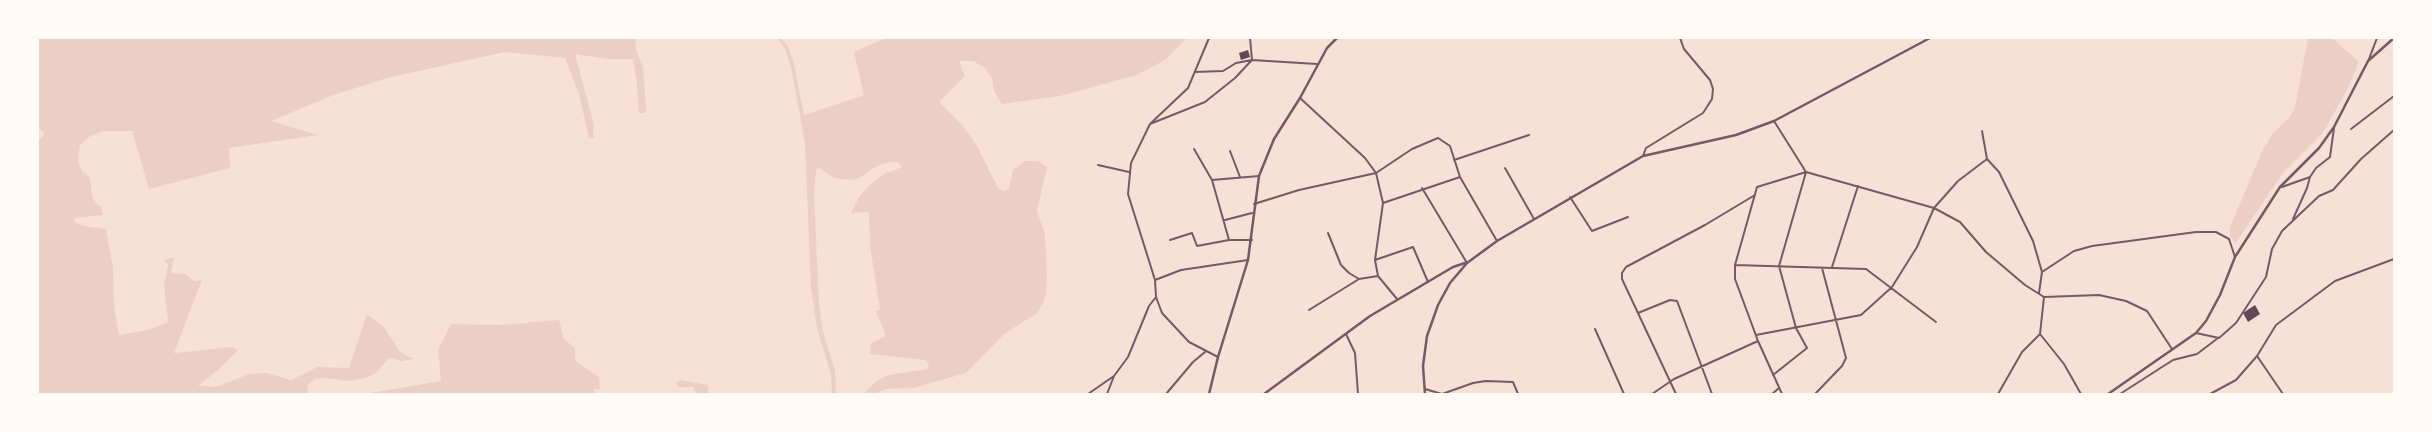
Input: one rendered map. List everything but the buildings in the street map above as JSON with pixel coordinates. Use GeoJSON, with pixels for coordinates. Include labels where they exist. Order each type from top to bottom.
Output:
{"type":"FeatureCollection","features":[{"type":"Feature","properties":{"kind":"street"},"geometry":{"type":"LineString","coordinates":[[1209,38],[1188,88],[1150,124],[1134,156],[1129,172],[1129,203],[1155,280],[1156,297],[1162,313],[1170,324],[1189,342],[1205,352],[1218,357]]}},
{"type":"Feature","properties":{"kind":"street"},"geometry":{"type":"LineString","coordinates":[[1150,124],[1204,102],[1235,78],[1252,60],[1250,38]]}},
{"type":"Feature","properties":{"kind":"street"},"geometry":{"type":"LineString","coordinates":[[1209,394],[1218,357],[1248,260],[1252,240],[1252,213],[1259,176],[1274,139],[1300,98],[1326,48],[1337,38]]}},
{"type":"Feature","properties":{"kind":"street"},"geometry":{"type":"LineString","coordinates":[[1642,156],[1646,148],[1702,113],[1712,99],[1713,89],[1710,80],[1684,49],[1680,38]]}},
{"type":"Feature","properties":{"kind":"street"},"geometry":{"type":"LineString","coordinates":[[1425,394],[1423,366],[1427,336],[1438,305],[1450,283],[1467,263],[1497,241],[1642,156],[1736,135],[1774,121],[1930,38]]}},
{"type":"Feature","properties":{"kind":"street"},"geometry":{"type":"LineString","coordinates":[[2108,394],[2196,333],[2206,321],[2220,295],[2236,257],[2280,187],[2319,148],[2334,127],[2368,61],[2377,38]]}},
{"type":"Feature","properties":{"kind":"street"},"geometry":{"type":"LineString","coordinates":[[2368,61],[2394,38]]}},
{"type":"Feature","properties":{"kind":"street"},"geometry":{"type":"LineString","coordinates":[[1195,72],[1223,71],[1236,63],[1252,60],[1317,64]]}},
{"type":"Feature","properties":{"kind":"street"},"geometry":{"type":"LineString","coordinates":[[2351,129],[2394,96]]}},
{"type":"Feature","properties":{"kind":"street"},"geometry":{"type":"LineString","coordinates":[[1300,98],[1365,158],[1376,173],[1382,203],[1375,260],[1378,276],[1397,299]]}},
{"type":"Feature","properties":{"kind":"street"},"geometry":{"type":"LineString","coordinates":[[1773,375],[1807,348],[1796,328],[1779,266],[1806,172],[1774,121]]}},
{"type":"Feature","properties":{"kind":"street"},"geometry":{"type":"LineString","coordinates":[[2292,221],[2310,177],[2316,168],[2330,157],[2334,127]]}},
{"type":"Feature","properties":{"kind":"street"},"geometry":{"type":"LineString","coordinates":[[1982,130],[1987,159],[2000,172],[2033,241],[2042,272],[2038,293]]}},
{"type":"Feature","properties":{"kind":"street"},"geometry":{"type":"LineString","coordinates":[[2120,393],[2173,360],[2197,354],[2236,323],[2266,277],[2272,249],[2282,231],[2319,196],[2333,190],[2361,159],[2394,130]]}},
{"type":"Feature","properties":{"kind":"street"},"geometry":{"type":"LineString","coordinates":[[1454,160],[1529,135]]}},
{"type":"Feature","properties":{"kind":"street"},"geometry":{"type":"LineString","coordinates":[[1254,204],[1298,190],[1376,173],[1412,149],[1438,138],[1450,146],[1460,177],[1497,241]]}},
{"type":"Feature","properties":{"kind":"street"},"geometry":{"type":"LineString","coordinates":[[1194,149],[1212,180],[1230,240]]}},
{"type":"Feature","properties":{"kind":"street"},"geometry":{"type":"LineString","coordinates":[[1230,152],[1240,177]]}},
{"type":"Feature","properties":{"kind":"street"},"geometry":{"type":"LineString","coordinates":[[1756,335],[1861,315],[1892,287],[1917,247],[1934,208],[1958,181],[1987,159]]}},
{"type":"Feature","properties":{"kind":"street"},"geometry":{"type":"LineString","coordinates":[[1098,165],[1129,172]]}},
{"type":"Feature","properties":{"kind":"street"},"geometry":{"type":"LineString","coordinates":[[1505,168],[1534,219]]}},
{"type":"Feature","properties":{"kind":"street"},"geometry":{"type":"LineString","coordinates":[[1782,394],[1758,341],[1735,279],[1735,265],[1757,187],[1806,172],[1934,208],[1960,222],[1986,252],[2024,285],[2044,297],[2099,294],[2126,300],[2147,311],[2172,349]]}},
{"type":"Feature","properties":{"kind":"street"},"geometry":{"type":"LineString","coordinates":[[1212,180],[1259,176]]}},
{"type":"Feature","properties":{"kind":"street"},"geometry":{"type":"LineString","coordinates":[[1382,203],[1422,188],[1460,177]]}},
{"type":"Feature","properties":{"kind":"street"},"geometry":{"type":"LineString","coordinates":[[2280,187],[2310,177]]}},
{"type":"Feature","properties":{"kind":"street"},"geometry":{"type":"LineString","coordinates":[[1832,268],[1858,186]]}},
{"type":"Feature","properties":{"kind":"street"},"geometry":{"type":"LineString","coordinates":[[1422,188],[1467,263]]}},
{"type":"Feature","properties":{"kind":"street"},"geometry":{"type":"LineString","coordinates":[[1676,394],[1622,279],[1622,272],[1626,267],[1705,225],[1755,195]]}},
{"type":"Feature","properties":{"kind":"street"},"geometry":{"type":"LineString","coordinates":[[1570,197],[1592,231],[1628,217]]}},
{"type":"Feature","properties":{"kind":"street"},"geometry":{"type":"LineString","coordinates":[[1225,220],[1252,213]]}},
{"type":"Feature","properties":{"kind":"street"},"geometry":{"type":"LineString","coordinates":[[2042,272],[2074,251],[2092,246],[2196,232],[2216,232],[2229,240],[2236,257]]}},
{"type":"Feature","properties":{"kind":"street"},"geometry":{"type":"LineString","coordinates":[[1328,233],[1341,265],[1349,274],[1360,279]]}},
{"type":"Feature","properties":{"kind":"street"},"geometry":{"type":"LineString","coordinates":[[1170,240],[1192,234],[1197,246],[1230,240],[1252,240]]}},
{"type":"Feature","properties":{"kind":"street"},"geometry":{"type":"LineString","coordinates":[[1375,260],[1413,247],[1428,282]]}},
{"type":"Feature","properties":{"kind":"street"},"geometry":{"type":"LineString","coordinates":[[2210,394],[2216,393],[2236,380],[2257,356],[2276,324],[2335,281],[2394,259]]}},
{"type":"Feature","properties":{"kind":"street"},"geometry":{"type":"LineString","coordinates":[[1155,280],[1181,270],[1248,260]]}},
{"type":"Feature","properties":{"kind":"street"},"geometry":{"type":"LineString","coordinates":[[1264,394],[1397,299],[1453,267],[1467,263]]}},
{"type":"Feature","properties":{"kind":"street"},"geometry":{"type":"LineString","coordinates":[[1735,265],[1866,269],[1936,322]]}},
{"type":"Feature","properties":{"kind":"street"},"geometry":{"type":"LineString","coordinates":[[1815,394],[1842,366],[1846,358],[1822,268]]}},
{"type":"Feature","properties":{"kind":"street"},"geometry":{"type":"LineString","coordinates":[[1309,310],[1360,279],[1378,276]]}},
{"type":"Feature","properties":{"kind":"street"},"geometry":{"type":"LineString","coordinates":[[1107,394],[1114,376],[1128,357],[1149,306],[1156,297]]}},
{"type":"Feature","properties":{"kind":"street"},"geometry":{"type":"LineString","coordinates":[[1998,394],[2022,352],[2040,334],[2044,297]]}},
{"type":"Feature","properties":{"kind":"street"},"geometry":{"type":"LineString","coordinates":[[1638,313],[1670,300],[1677,301],[1712,394]]}},
{"type":"Feature","properties":{"kind":"street"},"geometry":{"type":"LineString","coordinates":[[1595,329],[1624,394]]}},
{"type":"Feature","properties":{"kind":"street"},"geometry":{"type":"LineString","coordinates":[[2196,333],[2219,338]]}},
{"type":"Feature","properties":{"kind":"street"},"geometry":{"type":"LineString","coordinates":[[1346,334],[1355,353],[1358,394]]}},
{"type":"Feature","properties":{"kind":"street"},"geometry":{"type":"LineString","coordinates":[[2040,334],[2064,364],[2081,394]]}},
{"type":"Feature","properties":{"kind":"street"},"geometry":{"type":"LineString","coordinates":[[1652,394],[1670,382],[1758,341]]}},
{"type":"Feature","properties":{"kind":"street"},"geometry":{"type":"LineString","coordinates":[[1166,394],[1193,362],[1205,352]]}},
{"type":"Feature","properties":{"kind":"street"},"geometry":{"type":"LineString","coordinates":[[2257,356],[2284,394]]}},
{"type":"Feature","properties":{"kind":"street"},"geometry":{"type":"LineString","coordinates":[[1088,394],[1114,376]]}},
{"type":"Feature","properties":{"kind":"street"},"geometry":{"type":"LineString","coordinates":[[1424,389],[1443,394],[1473,383],[1486,381],[1513,382],[1518,394]]}},
{"type":"Feature","properties":{"kind":"street"},"geometry":{"type":"LineString","coordinates":[[2120,386],[2120,393]]}},
{"type":"Feature","properties":{"kind":"street"},"geometry":{"type":"LineString","coordinates":[[1772,394],[1779,388]]}},
{"type":"Feature","properties":{"kind":"shaded area"},"geometry":{"type":"Polygon","coordinates":[[[38,38],[635,38],[636,50],[643,67],[646,108],[645,113],[639,113],[633,59],[608,59],[575,54],[594,125],[594,138],[589,138],[579,94],[565,58],[505,52],[387,78],[331,96],[271,121],[318,135],[229,148],[230,168],[149,189],[132,131],[103,131],[89,137],[80,145],[78,161],[82,171],[90,178],[92,196],[96,204],[101,206],[103,215],[75,218],[74,222],[84,226],[106,229],[113,268],[114,306],[119,335],[148,330],[168,322],[164,285],[168,265],[164,260],[174,257],[171,273],[185,274],[194,281],[202,280],[174,353],[232,347],[238,350],[198,386],[216,387],[249,374],[267,373],[291,380],[317,367],[349,368],[367,314],[384,327],[400,352],[414,359],[401,361],[389,358],[376,373],[366,378],[348,381],[325,378],[315,379],[308,384],[307,394],[38,394],[38,139],[43,137],[44,134],[42,130],[38,129],[38,38]]]}},
{"type":"Feature","properties":{"kind":"shaded area"},"geometry":{"type":"Polygon","coordinates":[[[778,38],[781,38],[787,45],[793,59],[804,115],[864,95],[854,52],[886,38],[1187,38],[1165,60],[1137,75],[1060,96],[1002,104],[994,91],[992,78],[984,67],[973,61],[959,61],[965,76],[939,102],[963,126],[977,146],[998,188],[1004,191],[1009,189],[1013,170],[1025,161],[1038,161],[1047,167],[1037,211],[1045,234],[1047,280],[1045,299],[1037,313],[1004,334],[966,373],[913,388],[886,389],[875,394],[864,394],[876,381],[889,375],[927,369],[929,365],[926,360],[870,354],[871,343],[886,336],[876,311],[880,310],[870,245],[869,212],[851,213],[859,197],[871,184],[882,175],[902,167],[898,162],[888,162],[875,167],[860,178],[851,180],[834,178],[818,167],[814,193],[819,304],[823,332],[835,370],[836,394],[832,394],[831,375],[817,328],[811,289],[805,144],[791,67],[785,49],[778,38]]]}},
{"type":"Feature","properties":{"kind":"shaded area"},"geometry":{"type":"Polygon","coordinates":[[[2308,38],[2332,38],[2359,62],[2346,92],[2322,134],[2283,173],[2235,244],[2230,235],[2230,227],[2263,149],[2273,133],[2289,118],[2295,107],[2308,38]]]}},
{"type":"Feature","properties":{"kind":"shaded area"},"geometry":{"type":"Polygon","coordinates":[[[559,320],[564,339],[575,348],[575,361],[599,377],[600,389],[594,389],[594,394],[364,394],[441,381],[438,350],[451,324],[501,325],[559,320]]]}},
{"type":"Feature","properties":{"kind":"shaded area"},"geometry":{"type":"Polygon","coordinates":[[[680,380],[708,385],[708,394],[697,394],[693,387],[679,387],[676,383],[680,380]]]}}]}
